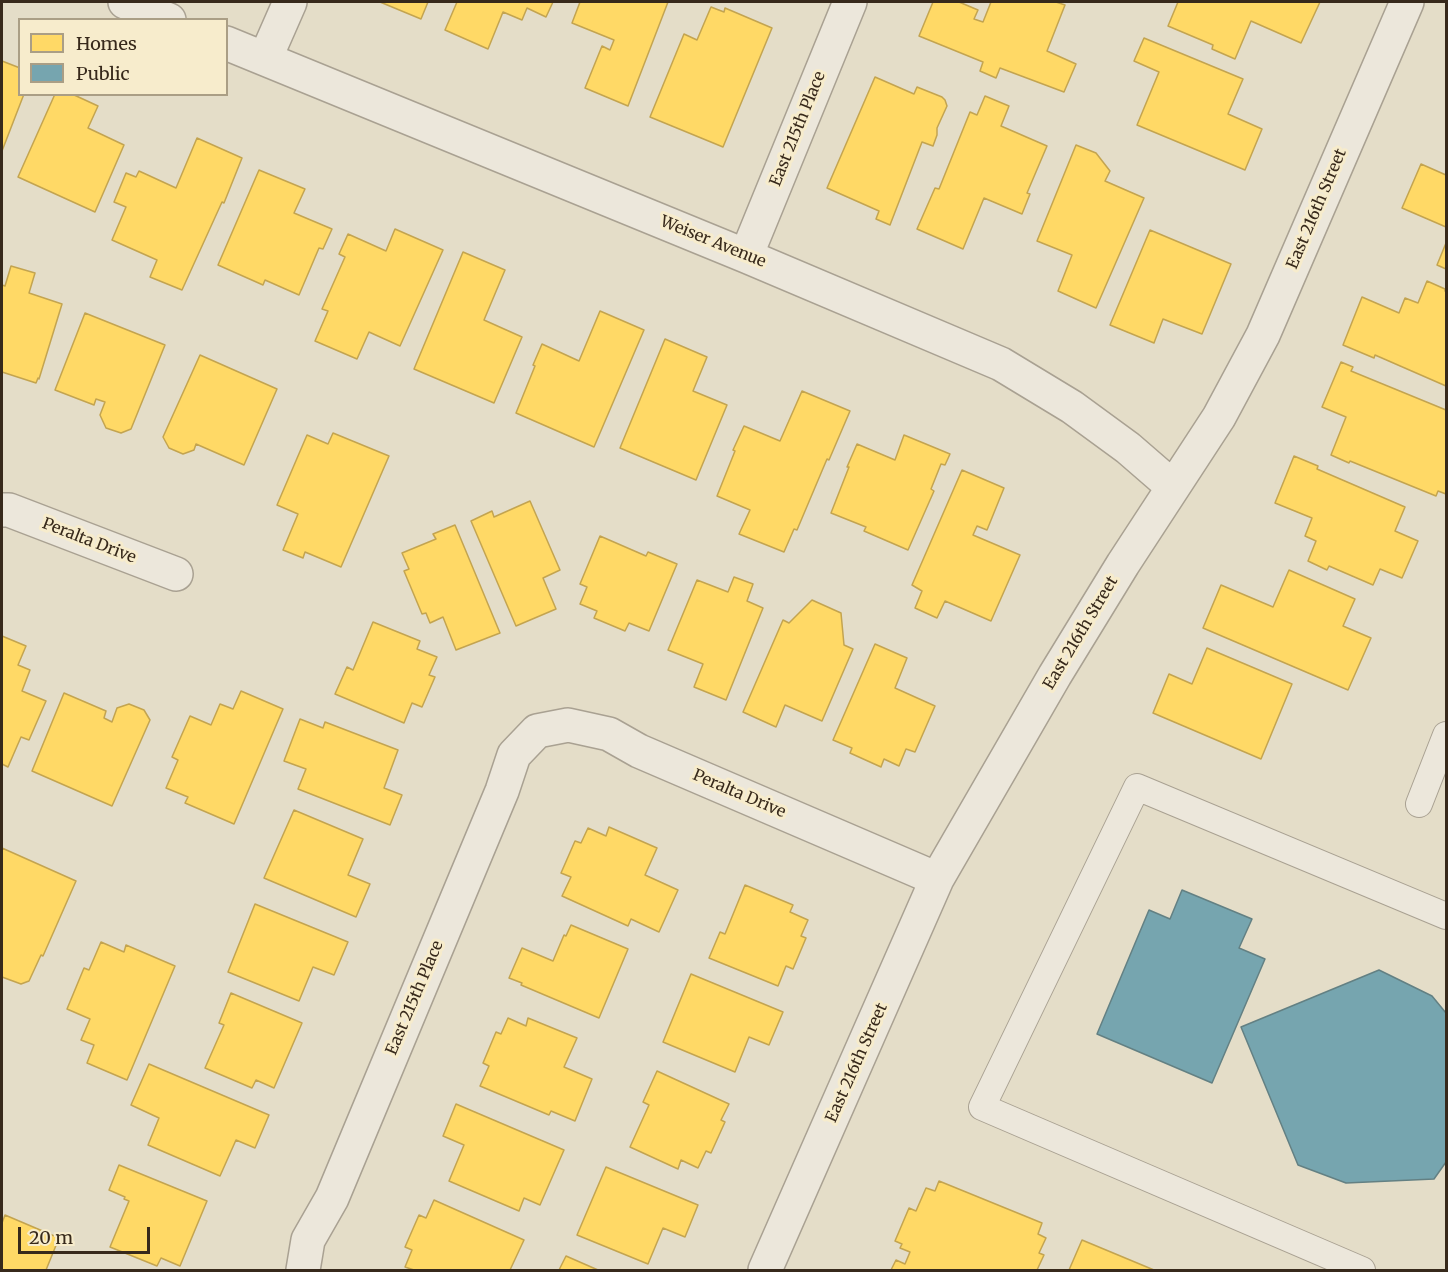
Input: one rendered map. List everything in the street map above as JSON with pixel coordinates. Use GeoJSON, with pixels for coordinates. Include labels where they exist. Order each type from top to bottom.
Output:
{"type":"FeatureCollection","features":[{"type":"Feature","properties":{"kind":"street"},"geometry":{"type":"LineString","coordinates":[[125,2],[164,18]]}},
{"type":"Feature","properties":{"kind":"street"},"geometry":{"type":"LineString","coordinates":[[265,59],[290,2]]}},
{"type":"Feature","properties":{"kind":"street","name":"East 215th Place"},"geometry":{"type":"LineString","coordinates":[[746,256],[850,2]]}},
{"type":"Feature","properties":{"kind":"street","name":"East 216th Street"},"geometry":{"type":"LineString","coordinates":[[765,1270],[937,879],[1055,675],[1123,564],[1219,417],[1263,335],[1407,2]]}},
{"type":"Feature","properties":{"kind":"street","name":"Weiser Avenue"},"geometry":{"type":"LineString","coordinates":[[228,44],[746,256],[1001,364],[1072,407],[1128,448],[1173,487]]}},
{"type":"Feature","properties":{"kind":"street","name":"Peralta Drive"},"geometry":{"type":"LineString","coordinates":[[2,510],[9,510],[176,574]]}},
{"type":"Feature","properties":{"kind":"street","name":"Peralta Drive"},"geometry":{"type":"LineString","coordinates":[[537,731],[568,724],[609,734],[639,751],[937,879]]}},
{"type":"Feature","properties":{"kind":"street","name":"East 215th Place"},"geometry":{"type":"LineString","coordinates":[[303,1270],[308,1240],[332,1198],[497,802],[514,755],[537,731]]}},
{"type":"Feature","properties":{"kind":"lane"},"geometry":{"type":"LineString","coordinates":[[1419,804],[1446,735]]}},
{"type":"Feature","properties":{"kind":"lane"},"geometry":{"type":"LineString","coordinates":[[1362,1270],[982,1107],[1137,787],[1446,916]]}},
{"type":"Feature","properties":{"kind":"building: Homes"},"geometry":{"type":"Polygon","coordinates":[[[380,2],[428,2],[421,19],[380,2]]]}},
{"type":"Feature","properties":{"kind":"building: Homes"},"geometry":{"type":"Polygon","coordinates":[[[457,2],[553,2],[546,17],[527,8],[522,20],[503,12],[488,49],[445,30],[457,2]]]}},
{"type":"Feature","properties":{"kind":"building: Homes"},"geometry":{"type":"Polygon","coordinates":[[[580,2],[668,2],[628,106],[585,88],[602,46],[610,50],[614,40],[572,23],[580,2]]]}},
{"type":"Feature","properties":{"kind":"building: Homes"},"geometry":{"type":"Polygon","coordinates":[[[933,2],[959,2],[978,10],[974,19],[983,22],[991,2],[1056,2],[1065,5],[1047,51],[1076,64],[1064,92],[1000,68],[996,78],[980,71],[983,62],[919,36],[933,2]]]}},
{"type":"Feature","properties":{"kind":"building: Homes"},"geometry":{"type":"Polygon","coordinates":[[[1178,2],[1320,2],[1301,43],[1251,21],[1235,59],[1212,49],[1213,45],[1168,26],[1178,2]]]}},
{"type":"Feature","properties":{"kind":"building: Homes"},"geometry":{"type":"Polygon","coordinates":[[[711,7],[724,12],[725,8],[772,28],[723,147],[650,117],[684,34],[697,40],[711,7]]]}},
{"type":"Feature","properties":{"kind":"building: Homes"},"geometry":{"type":"Polygon","coordinates":[[[1144,38],[1243,79],[1228,114],[1262,129],[1245,170],[1137,125],[1159,72],[1134,61],[1144,38]]]}},
{"type":"Feature","properties":{"kind":"building: Homes"},"geometry":{"type":"Polygon","coordinates":[[[2,61],[18,67],[18,96],[23,96],[2,151],[2,61]]]}},
{"type":"Feature","properties":{"kind":"building: Homes"},"geometry":{"type":"Polygon","coordinates":[[[875,77],[914,94],[917,87],[942,97],[947,106],[937,128],[933,146],[922,142],[890,225],[876,219],[879,211],[827,188],[875,77]]]}},
{"type":"Feature","properties":{"kind":"building: Homes"},"geometry":{"type":"Polygon","coordinates":[[[54,96],[76,96],[98,106],[88,128],[124,145],[95,212],[18,177],[54,96]]]}},
{"type":"Feature","properties":{"kind":"building: Homes"},"geometry":{"type":"Polygon","coordinates":[[[985,96],[1009,106],[1001,126],[1047,146],[1027,193],[1030,194],[1022,214],[984,198],[963,249],[917,229],[935,188],[939,189],[970,112],[977,115],[985,96]]]}},
{"type":"Feature","properties":{"kind":"building: Homes"},"geometry":{"type":"Polygon","coordinates":[[[197,138],[242,158],[224,203],[222,202],[182,290],[150,277],[157,260],[112,240],[126,207],[114,202],[126,173],[136,177],[139,171],[176,188],[197,138]]]}},
{"type":"Feature","properties":{"kind":"building: Homes"},"geometry":{"type":"Polygon","coordinates":[[[1076,145],[1096,153],[1110,171],[1105,181],[1144,198],[1096,308],[1058,291],[1072,255],[1037,241],[1076,145]]]}},
{"type":"Feature","properties":{"kind":"building: Homes"},"geometry":{"type":"Polygon","coordinates":[[[1421,164],[1446,175],[1446,227],[1402,208],[1421,164]]]}},
{"type":"Feature","properties":{"kind":"building: Homes"},"geometry":{"type":"Polygon","coordinates":[[[259,170],[305,189],[294,213],[332,229],[323,249],[319,248],[299,295],[265,280],[263,285],[218,265],[259,170]]]}},
{"type":"Feature","properties":{"kind":"building: Homes"},"geometry":{"type":"Polygon","coordinates":[[[395,229],[443,250],[400,346],[369,332],[357,359],[315,341],[328,311],[322,309],[345,257],[339,254],[348,234],[386,251],[395,229]]]}},
{"type":"Feature","properties":{"kind":"building: Homes"},"geometry":{"type":"Polygon","coordinates":[[[1150,230],[1231,264],[1202,334],[1163,319],[1154,343],[1110,325],[1150,230]]]}},
{"type":"Feature","properties":{"kind":"building: Homes"},"geometry":{"type":"Polygon","coordinates":[[[1446,243],[1446,269],[1437,265],[1446,243]]]}},
{"type":"Feature","properties":{"kind":"building: Homes"},"geometry":{"type":"Polygon","coordinates":[[[463,252],[505,270],[484,320],[522,337],[494,403],[414,369],[463,252]]]}},
{"type":"Feature","properties":{"kind":"building: Homes"},"geometry":{"type":"Polygon","coordinates":[[[11,266],[35,273],[29,293],[62,304],[36,383],[2,372],[2,285],[5,286],[11,266]]]}},
{"type":"Feature","properties":{"kind":"building: Homes"},"geometry":{"type":"Polygon","coordinates":[[[1427,281],[1445,289],[1446,292],[1446,386],[1375,355],[1374,358],[1343,345],[1362,297],[1399,313],[1405,298],[1418,303],[1427,281]]]}},
{"type":"Feature","properties":{"kind":"building: Homes"},"geometry":{"type":"Polygon","coordinates":[[[600,311],[644,330],[594,447],[516,413],[542,344],[579,361],[600,311]]]}},
{"type":"Feature","properties":{"kind":"building: Homes"},"geometry":{"type":"Polygon","coordinates":[[[85,313],[165,345],[131,429],[121,433],[106,428],[100,415],[105,402],[96,399],[94,405],[55,390],[85,313]]]}},
{"type":"Feature","properties":{"kind":"building: Homes"},"geometry":{"type":"Polygon","coordinates":[[[665,339],[707,357],[693,391],[727,405],[696,480],[620,448],[665,339]]]}},
{"type":"Feature","properties":{"kind":"building: Homes"},"geometry":{"type":"Polygon","coordinates":[[[200,355],[277,389],[244,465],[196,444],[194,450],[183,454],[169,448],[163,437],[200,355]]]}},
{"type":"Feature","properties":{"kind":"building: Homes"},"geometry":{"type":"Polygon","coordinates":[[[1341,362],[1353,367],[1351,371],[1446,410],[1446,494],[1438,491],[1436,496],[1331,455],[1346,417],[1322,407],[1341,362]]]}},
{"type":"Feature","properties":{"kind":"building: Homes"},"geometry":{"type":"Polygon","coordinates":[[[802,391],[850,411],[797,530],[794,529],[784,552],[739,534],[750,510],[717,496],[744,426],[780,441],[802,391]]]}},
{"type":"Feature","properties":{"kind":"building: Homes"},"geometry":{"type":"Polygon","coordinates":[[[333,433],[389,456],[341,567],[305,552],[303,558],[283,550],[298,514],[277,505],[307,435],[328,444],[333,433]]]}},
{"type":"Feature","properties":{"kind":"building: Homes"},"geometry":{"type":"Polygon","coordinates":[[[904,435],[950,454],[945,465],[941,464],[931,489],[934,491],[908,550],[864,531],[866,527],[831,513],[857,444],[895,460],[904,435]]]}},
{"type":"Feature","properties":{"kind":"building: Homes"},"geometry":{"type":"Polygon","coordinates":[[[1294,456],[1318,466],[1317,469],[1405,507],[1395,531],[1418,541],[1402,578],[1380,569],[1373,585],[1329,566],[1327,570],[1308,561],[1316,541],[1305,536],[1312,518],[1275,503],[1294,456]]]}},
{"type":"Feature","properties":{"kind":"building: Homes"},"geometry":{"type":"Polygon","coordinates":[[[962,470],[1004,488],[987,530],[977,526],[973,535],[1020,555],[991,621],[945,601],[937,618],[915,608],[922,591],[912,585],[962,470]]]}},
{"type":"Feature","properties":{"kind":"building: Homes"},"geometry":{"type":"Polygon","coordinates":[[[530,501],[560,570],[543,578],[556,609],[516,626],[471,521],[492,511],[494,517],[530,501]]]}},
{"type":"Feature","properties":{"kind":"building: Homes"},"geometry":{"type":"Polygon","coordinates":[[[455,525],[500,633],[456,650],[443,617],[430,623],[426,613],[422,614],[404,571],[409,569],[402,553],[436,539],[433,534],[455,525]]]}},
{"type":"Feature","properties":{"kind":"building: Homes"},"geometry":{"type":"Polygon","coordinates":[[[600,536],[646,556],[648,552],[677,564],[649,631],[629,623],[625,631],[594,618],[597,611],[580,604],[587,587],[580,584],[600,536]]]}},
{"type":"Feature","properties":{"kind":"building: Homes"},"geometry":{"type":"Polygon","coordinates":[[[1289,570],[1355,599],[1343,626],[1371,638],[1348,690],[1203,628],[1221,585],[1273,607],[1289,570]]]}},
{"type":"Feature","properties":{"kind":"building: Homes"},"geometry":{"type":"Polygon","coordinates":[[[734,577],[753,584],[747,601],[763,608],[726,700],[694,687],[703,664],[668,650],[697,580],[728,592],[734,577]]]}},
{"type":"Feature","properties":{"kind":"building: Homes"},"geometry":{"type":"Polygon","coordinates":[[[812,600],[841,613],[844,645],[853,649],[822,721],[785,705],[776,727],[743,712],[783,620],[789,623],[812,600]]]}},
{"type":"Feature","properties":{"kind":"building: Homes"},"geometry":{"type":"Polygon","coordinates":[[[373,622],[420,641],[417,649],[437,657],[429,675],[435,677],[422,707],[412,703],[404,723],[335,694],[347,667],[353,670],[373,622]]]}},
{"type":"Feature","properties":{"kind":"building: Homes"},"geometry":{"type":"Polygon","coordinates":[[[2,636],[26,646],[18,665],[30,670],[22,691],[46,701],[29,740],[21,737],[8,767],[2,764],[2,636]]]}},
{"type":"Feature","properties":{"kind":"building: Homes"},"geometry":{"type":"Polygon","coordinates":[[[875,644],[907,658],[895,688],[935,706],[915,752],[906,749],[899,766],[884,759],[881,767],[850,753],[852,748],[833,740],[875,644]]]}},
{"type":"Feature","properties":{"kind":"building: Homes"},"geometry":{"type":"Polygon","coordinates":[[[1207,648],[1292,684],[1261,759],[1153,713],[1169,674],[1192,684],[1207,648]]]}},
{"type":"Feature","properties":{"kind":"building: Homes"},"geometry":{"type":"Polygon","coordinates":[[[241,691],[283,709],[234,824],[185,803],[188,797],[166,788],[178,760],[172,757],[190,716],[211,725],[220,704],[233,709],[241,691]]]}},
{"type":"Feature","properties":{"kind":"building: Homes"},"geometry":{"type":"Polygon","coordinates":[[[64,693],[106,711],[104,718],[112,722],[117,708],[129,704],[144,710],[150,720],[112,806],[32,771],[64,693]]]}},
{"type":"Feature","properties":{"kind":"building: Homes"},"geometry":{"type":"Polygon","coordinates":[[[300,719],[323,728],[325,722],[398,750],[384,788],[402,795],[390,825],[298,789],[306,769],[284,761],[300,719]]]}},
{"type":"Feature","properties":{"kind":"building: Homes"},"geometry":{"type":"Polygon","coordinates":[[[294,810],[363,839],[348,875],[370,884],[356,917],[264,878],[294,810]]]}},
{"type":"Feature","properties":{"kind":"building: Homes"},"geometry":{"type":"Polygon","coordinates":[[[609,827],[657,848],[645,875],[678,890],[659,932],[631,919],[628,926],[562,896],[571,877],[561,873],[575,841],[581,843],[588,828],[606,836],[609,827]]]}},
{"type":"Feature","properties":{"kind":"building: Homes"},"geometry":{"type":"Polygon","coordinates":[[[2,848],[76,881],[43,956],[41,955],[29,981],[21,984],[2,977],[2,848]]]}},
{"type":"Feature","properties":{"kind":"building: Homes"},"geometry":{"type":"Polygon","coordinates":[[[745,885],[793,905],[790,912],[808,920],[801,936],[806,938],[793,969],[786,966],[778,986],[709,958],[720,932],[725,934],[745,885]]]}},
{"type":"Feature","properties":{"kind":"building: Homes"},"geometry":{"type":"Polygon","coordinates":[[[255,904],[348,942],[334,975],[313,967],[299,1001],[228,972],[255,904]]]}},
{"type":"Feature","properties":{"kind":"building: Homes"},"geometry":{"type":"Polygon","coordinates":[[[571,925],[628,949],[599,1018],[509,978],[522,948],[553,961],[571,925]]]}},
{"type":"Feature","properties":{"kind":"building: Homes"},"geometry":{"type":"Polygon","coordinates":[[[101,942],[124,952],[126,945],[175,966],[127,1080],[87,1063],[94,1045],[81,1040],[90,1019],[67,1009],[84,968],[89,970],[101,942]]]}},
{"type":"Feature","properties":{"kind":"building: Homes"},"geometry":{"type":"Polygon","coordinates":[[[691,974],[783,1012],[769,1045],[749,1037],[735,1072],[663,1042],[691,974]]]}},
{"type":"Feature","properties":{"kind":"building: Homes"},"geometry":{"type":"Polygon","coordinates":[[[231,993],[302,1023],[274,1088],[256,1080],[252,1088],[205,1068],[224,1025],[219,1023],[231,993]]]}},
{"type":"Feature","properties":{"kind":"building: Homes"},"geometry":{"type":"Polygon","coordinates":[[[508,1018],[526,1026],[528,1018],[577,1038],[564,1067],[592,1079],[575,1121],[551,1111],[549,1115],[480,1086],[489,1066],[483,1063],[496,1032],[501,1034],[508,1018]]]}},
{"type":"Feature","properties":{"kind":"building: Homes"},"geometry":{"type":"Polygon","coordinates":[[[149,1064],[269,1115],[255,1148],[236,1140],[220,1176],[148,1145],[159,1118],[131,1105],[149,1064]]]}},
{"type":"Feature","properties":{"kind":"building: Homes"},"geometry":{"type":"Polygon","coordinates":[[[657,1071],[729,1104],[721,1120],[725,1122],[711,1153],[706,1151],[698,1168],[681,1160],[678,1169],[630,1147],[649,1105],[643,1102],[657,1071]]]}},
{"type":"Feature","properties":{"kind":"building: Homes"},"geometry":{"type":"Polygon","coordinates":[[[456,1104],[564,1150],[540,1205],[524,1198],[519,1211],[449,1181],[464,1145],[443,1136],[456,1104]]]}},
{"type":"Feature","properties":{"kind":"building: Homes"},"geometry":{"type":"Polygon","coordinates":[[[119,1165],[207,1201],[180,1266],[161,1258],[157,1266],[110,1247],[129,1201],[109,1190],[119,1165]]]}},
{"type":"Feature","properties":{"kind":"building: Homes"},"geometry":{"type":"Polygon","coordinates":[[[606,1167],[698,1205],[685,1237],[663,1228],[648,1264],[577,1235],[606,1167]]]}},
{"type":"Feature","properties":{"kind":"building: Homes"},"geometry":{"type":"Polygon","coordinates":[[[939,1181],[1042,1223],[1038,1234],[1046,1238],[1039,1253],[1044,1255],[1037,1270],[891,1270],[896,1260],[905,1264],[910,1252],[900,1248],[902,1244],[895,1241],[909,1208],[916,1211],[926,1188],[935,1191],[939,1181]]]}},
{"type":"Feature","properties":{"kind":"building: Homes"},"geometry":{"type":"Polygon","coordinates":[[[434,1200],[524,1240],[510,1270],[414,1270],[405,1267],[412,1250],[405,1247],[419,1215],[426,1218],[434,1200]]]}},
{"type":"Feature","properties":{"kind":"building: Homes"},"geometry":{"type":"Polygon","coordinates":[[[5,1215],[59,1238],[46,1270],[2,1270],[2,1223],[5,1215]]]}},
{"type":"Feature","properties":{"kind":"building: Homes"},"geometry":{"type":"Polygon","coordinates":[[[1082,1240],[1154,1270],[1069,1270],[1082,1240]]]}},
{"type":"Feature","properties":{"kind":"building: Homes"},"geometry":{"type":"Polygon","coordinates":[[[566,1256],[598,1270],[559,1270],[566,1256]]]}},
{"type":"Feature","properties":{"kind":"building: Public"},"geometry":{"type":"Polygon","coordinates":[[[1182,890],[1252,919],[1239,948],[1265,959],[1212,1083],[1097,1034],[1149,910],[1170,919],[1182,890]]]}},
{"type":"Feature","properties":{"kind":"building: Public"},"geometry":{"type":"Polygon","coordinates":[[[1379,970],[1432,996],[1446,1013],[1446,1162],[1434,1179],[1346,1183],[1298,1165],[1241,1027],[1379,970]]]}}]}
